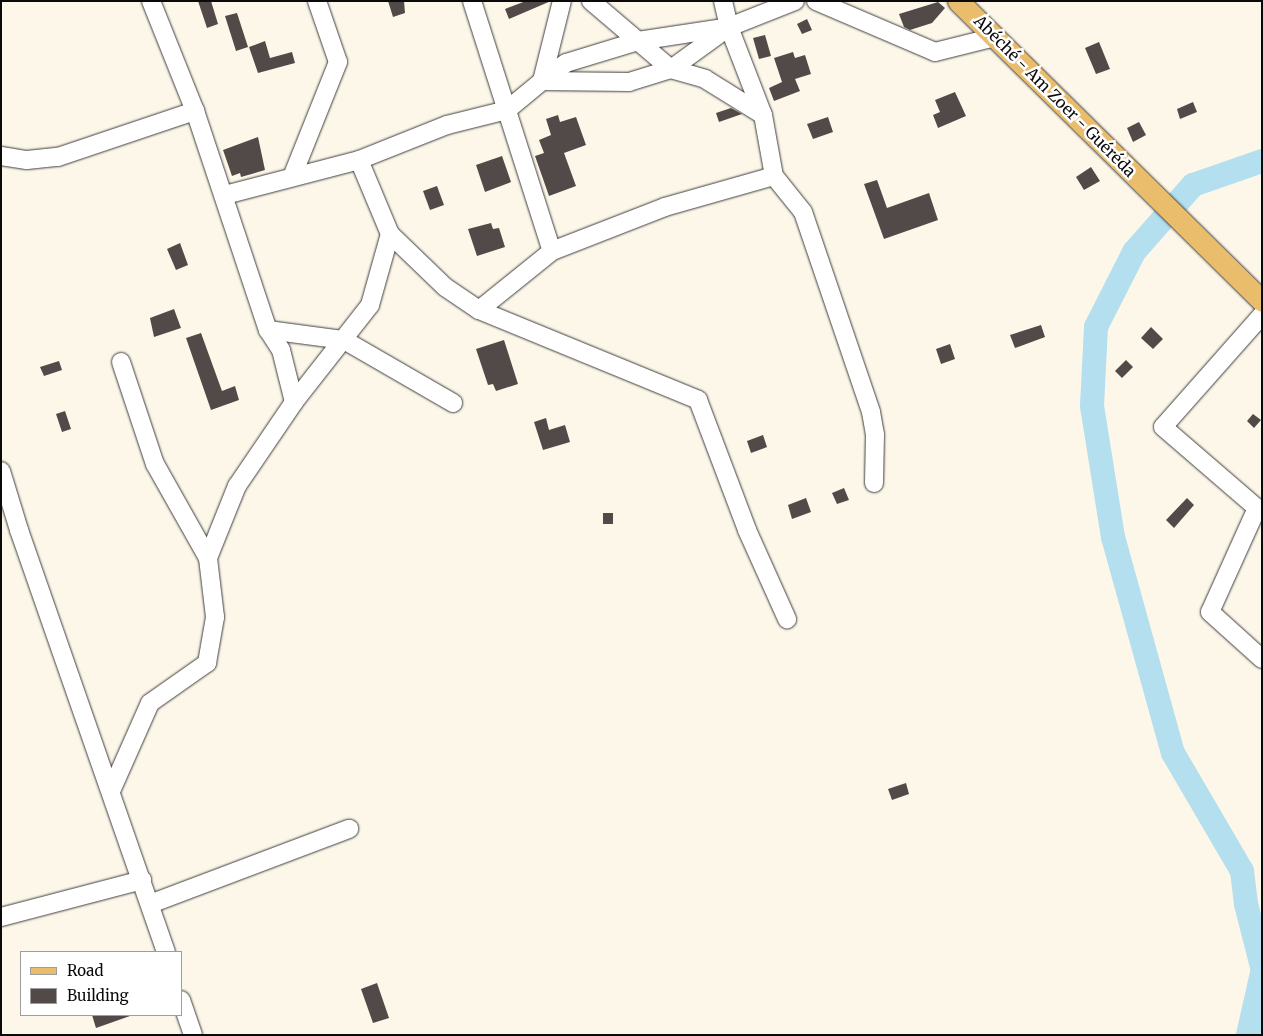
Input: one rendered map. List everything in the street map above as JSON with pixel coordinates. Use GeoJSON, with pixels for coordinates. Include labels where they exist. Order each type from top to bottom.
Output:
{"type":"FeatureCollection","features":[{"type":"Feature","properties":{"kind":"main road","name":"Abéché - Am Zoer - Guéréda"},"geometry":{"type":"LineString","coordinates":[[958,1],[1152,192],[1200,242],[1262,301]]}},
{"type":"Feature","properties":{"kind":"street"},"geometry":{"type":"LineString","coordinates":[[151,1],[195,111],[225,195],[268,330],[281,350],[294,402]]}},
{"type":"Feature","properties":{"kind":"street"},"geometry":{"type":"LineString","coordinates":[[292,177],[338,62],[317,1]]}},
{"type":"Feature","properties":{"kind":"street"},"geometry":{"type":"LineString","coordinates":[[472,1],[552,251]]}},
{"type":"Feature","properties":{"kind":"street"},"geometry":{"type":"LineString","coordinates":[[542,81],[562,1]]}},
{"type":"Feature","properties":{"kind":"street"},"geometry":{"type":"LineString","coordinates":[[591,1],[671,69],[705,79],[763,115]]}},
{"type":"Feature","properties":{"kind":"street"},"geometry":{"type":"LineString","coordinates":[[722,1],[729,27],[763,115],[774,176],[803,212],[871,412],[875,436],[874,483]]}},
{"type":"Feature","properties":{"kind":"street"},"geometry":{"type":"LineString","coordinates":[[225,195],[359,160],[448,125],[507,110],[566,63],[638,41],[729,27],[795,1]]}},
{"type":"Feature","properties":{"kind":"street"},"geometry":{"type":"LineString","coordinates":[[816,1],[935,52],[995,37]]}},
{"type":"Feature","properties":{"kind":"street"},"geometry":{"type":"LineString","coordinates":[[542,81],[629,82],[671,69],[729,27]]}},
{"type":"Feature","properties":{"kind":"street"},"geometry":{"type":"LineString","coordinates":[[1,156],[27,160],[58,157],[195,111]]}},
{"type":"Feature","properties":{"kind":"street"},"geometry":{"type":"LineString","coordinates":[[359,160],[390,234],[446,287],[479,310],[698,400],[747,530],[787,619]]}},
{"type":"Feature","properties":{"kind":"street"},"geometry":{"type":"LineString","coordinates":[[479,310],[552,251],[665,207],[774,176]]}},
{"type":"Feature","properties":{"kind":"street"},"geometry":{"type":"LineString","coordinates":[[208,558],[237,486],[294,402],[370,305],[390,234]]}},
{"type":"Feature","properties":{"kind":"street"},"geometry":{"type":"LineString","coordinates":[[1262,315],[1164,427],[1257,508],[1210,612],[1262,658]]}},
{"type":"Feature","properties":{"kind":"street"},"geometry":{"type":"LineString","coordinates":[[268,330],[344,340],[453,403]]}},
{"type":"Feature","properties":{"kind":"street"},"geometry":{"type":"LineString","coordinates":[[111,791],[150,703],[207,663],[215,617],[208,558],[155,464],[121,362]]}},
{"type":"Feature","properties":{"kind":"street"},"geometry":{"type":"LineString","coordinates":[[1,471],[18,530],[166,951]]}},
{"type":"Feature","properties":{"kind":"street"},"geometry":{"type":"LineString","coordinates":[[150,904],[349,829]]}},
{"type":"Feature","properties":{"kind":"street"},"geometry":{"type":"LineString","coordinates":[[1,917],[142,880]]}},
{"type":"Feature","properties":{"kind":"street"},"geometry":{"type":"LineString","coordinates":[[182,1003],[194,1035]]}},
{"type":"Feature","properties":{"kind":"building"},"geometry":{"type":"Polygon","coordinates":[[[198,1],[211,1],[218,24],[207,28],[198,1]]]}},
{"type":"Feature","properties":{"kind":"building"},"geometry":{"type":"Polygon","coordinates":[[[388,1],[404,1],[405,13],[393,17],[388,1]]]}},
{"type":"Feature","properties":{"kind":"building"},"geometry":{"type":"Polygon","coordinates":[[[526,1],[551,1],[509,19],[505,9],[526,1]]]}},
{"type":"Feature","properties":{"kind":"building"},"geometry":{"type":"Polygon","coordinates":[[[938,2],[945,8],[932,23],[910,30],[904,27],[899,14],[938,2]]]}},
{"type":"Feature","properties":{"kind":"building"},"geometry":{"type":"Polygon","coordinates":[[[237,13],[248,47],[236,51],[225,16],[237,13]]]}},
{"type":"Feature","properties":{"kind":"building"},"geometry":{"type":"Polygon","coordinates":[[[807,19],[812,30],[802,34],[797,24],[807,19]]]}},
{"type":"Feature","properties":{"kind":"building"},"geometry":{"type":"Polygon","coordinates":[[[765,35],[771,56],[759,59],[753,38],[765,35]]]}},
{"type":"Feature","properties":{"kind":"building"},"geometry":{"type":"Polygon","coordinates":[[[265,41],[270,58],[292,52],[295,63],[258,73],[249,47],[265,41]]]}},
{"type":"Feature","properties":{"kind":"building"},"geometry":{"type":"Polygon","coordinates":[[[1099,42],[1110,69],[1096,74],[1085,48],[1099,42]]]}},
{"type":"Feature","properties":{"kind":"building"},"geometry":{"type":"Polygon","coordinates":[[[793,52],[795,58],[805,55],[811,74],[795,79],[800,91],[774,101],[769,88],[782,82],[774,58],[793,52]]]}},
{"type":"Feature","properties":{"kind":"building"},"geometry":{"type":"Polygon","coordinates":[[[955,92],[966,116],[938,128],[933,115],[940,112],[935,100],[955,92]]]}},
{"type":"Feature","properties":{"kind":"building"},"geometry":{"type":"Polygon","coordinates":[[[1193,102],[1197,112],[1180,119],[1177,109],[1193,102]]]}},
{"type":"Feature","properties":{"kind":"building"},"geometry":{"type":"Polygon","coordinates":[[[731,108],[742,114],[719,122],[716,113],[731,108]]]}},
{"type":"Feature","properties":{"kind":"building"},"geometry":{"type":"Polygon","coordinates":[[[558,115],[560,122],[576,117],[586,145],[564,153],[576,186],[549,196],[535,156],[544,153],[539,140],[551,135],[546,119],[558,115]]]}},
{"type":"Feature","properties":{"kind":"building"},"geometry":{"type":"Polygon","coordinates":[[[828,117],[833,132],[813,139],[807,124],[828,117]]]}},
{"type":"Feature","properties":{"kind":"building"},"geometry":{"type":"Polygon","coordinates":[[[1139,122],[1146,135],[1133,142],[1127,128],[1139,122]]]}},
{"type":"Feature","properties":{"kind":"building"},"geometry":{"type":"Polygon","coordinates":[[[258,137],[265,170],[241,177],[240,173],[232,176],[223,150],[258,137]]]}},
{"type":"Feature","properties":{"kind":"building"},"geometry":{"type":"Polygon","coordinates":[[[502,156],[511,182],[485,192],[476,165],[502,156]]]}},
{"type":"Feature","properties":{"kind":"building"},"geometry":{"type":"Polygon","coordinates":[[[1091,167],[1100,181],[1084,190],[1076,177],[1091,167]]]}},
{"type":"Feature","properties":{"kind":"building"},"geometry":{"type":"Polygon","coordinates":[[[877,180],[887,208],[929,193],[938,220],[884,239],[864,184],[877,180]]]}},
{"type":"Feature","properties":{"kind":"building"},"geometry":{"type":"Polygon","coordinates":[[[437,186],[444,205],[430,210],[423,191],[437,186]]]}},
{"type":"Feature","properties":{"kind":"building"},"geometry":{"type":"Polygon","coordinates":[[[491,223],[493,229],[499,228],[505,247],[477,256],[468,229],[491,223]]]}},
{"type":"Feature","properties":{"kind":"building"},"geometry":{"type":"Polygon","coordinates":[[[180,243],[188,265],[176,270],[167,249],[180,243]]]}},
{"type":"Feature","properties":{"kind":"building"},"geometry":{"type":"Polygon","coordinates":[[[174,309],[181,328],[154,337],[150,318],[174,309]]]}},
{"type":"Feature","properties":{"kind":"building"},"geometry":{"type":"Polygon","coordinates":[[[1041,325],[1045,337],[1015,348],[1010,335],[1041,325]]]}},
{"type":"Feature","properties":{"kind":"building"},"geometry":{"type":"Polygon","coordinates":[[[1151,327],[1163,339],[1153,349],[1141,338],[1151,327]]]}},
{"type":"Feature","properties":{"kind":"building"},"geometry":{"type":"Polygon","coordinates":[[[201,333],[222,391],[235,386],[239,400],[211,410],[186,338],[201,333]]]}},
{"type":"Feature","properties":{"kind":"building"},"geometry":{"type":"Polygon","coordinates":[[[504,340],[518,384],[496,391],[493,384],[488,385],[476,349],[504,340]]]}},
{"type":"Feature","properties":{"kind":"building"},"geometry":{"type":"Polygon","coordinates":[[[950,344],[955,359],[941,364],[936,349],[950,344]]]}},
{"type":"Feature","properties":{"kind":"building"},"geometry":{"type":"Polygon","coordinates":[[[1126,360],[1133,367],[1122,378],[1115,371],[1126,360]]]}},
{"type":"Feature","properties":{"kind":"building"},"geometry":{"type":"Polygon","coordinates":[[[59,361],[62,370],[44,376],[40,367],[59,361]]]}},
{"type":"Feature","properties":{"kind":"building"},"geometry":{"type":"Polygon","coordinates":[[[65,411],[71,429],[62,432],[56,414],[65,411]]]}},
{"type":"Feature","properties":{"kind":"building"},"geometry":{"type":"Polygon","coordinates":[[[1253,414],[1261,420],[1254,428],[1247,421],[1253,414]]]}},
{"type":"Feature","properties":{"kind":"building"},"geometry":{"type":"Polygon","coordinates":[[[546,418],[549,430],[565,425],[570,442],[543,450],[534,422],[546,418]]]}},
{"type":"Feature","properties":{"kind":"building"},"geometry":{"type":"Polygon","coordinates":[[[763,435],[767,447],[751,453],[747,441],[763,435]]]}},
{"type":"Feature","properties":{"kind":"building"},"geometry":{"type":"Polygon","coordinates":[[[844,488],[849,500],[837,504],[832,493],[844,488]]]}},
{"type":"Feature","properties":{"kind":"building"},"geometry":{"type":"Polygon","coordinates":[[[806,498],[811,512],[792,519],[788,505],[806,498]]]}},
{"type":"Feature","properties":{"kind":"building"},"geometry":{"type":"Polygon","coordinates":[[[1187,498],[1194,505],[1174,528],[1166,520],[1187,498]]]}},
{"type":"Feature","properties":{"kind":"building"},"geometry":{"type":"Polygon","coordinates":[[[603,513],[613,513],[613,524],[603,524],[603,513]]]}},
{"type":"Feature","properties":{"kind":"building"},"geometry":{"type":"Polygon","coordinates":[[[906,783],[909,794],[892,800],[888,789],[906,783]]]}},
{"type":"Feature","properties":{"kind":"building"},"geometry":{"type":"Polygon","coordinates":[[[377,983],[389,1018],[373,1023],[361,989],[377,983]]]}},
{"type":"Feature","properties":{"kind":"building"},"geometry":{"type":"Polygon","coordinates":[[[92,1016],[130,1016],[96,1028],[92,1016]]]}},
{"type":"Feature","properties":{"kind":"waterway"},"geometry":{"type":"LineString","coordinates":[[1262,161],[1193,185],[1134,252],[1096,327],[1092,406],[1113,537],[1173,753],[1242,871],[1246,904],[1262,967]]}},
{"type":"Feature","properties":{"kind":"waterway"},"geometry":{"type":"LineString","coordinates":[[1248,1035],[1262,973]]}}]}
